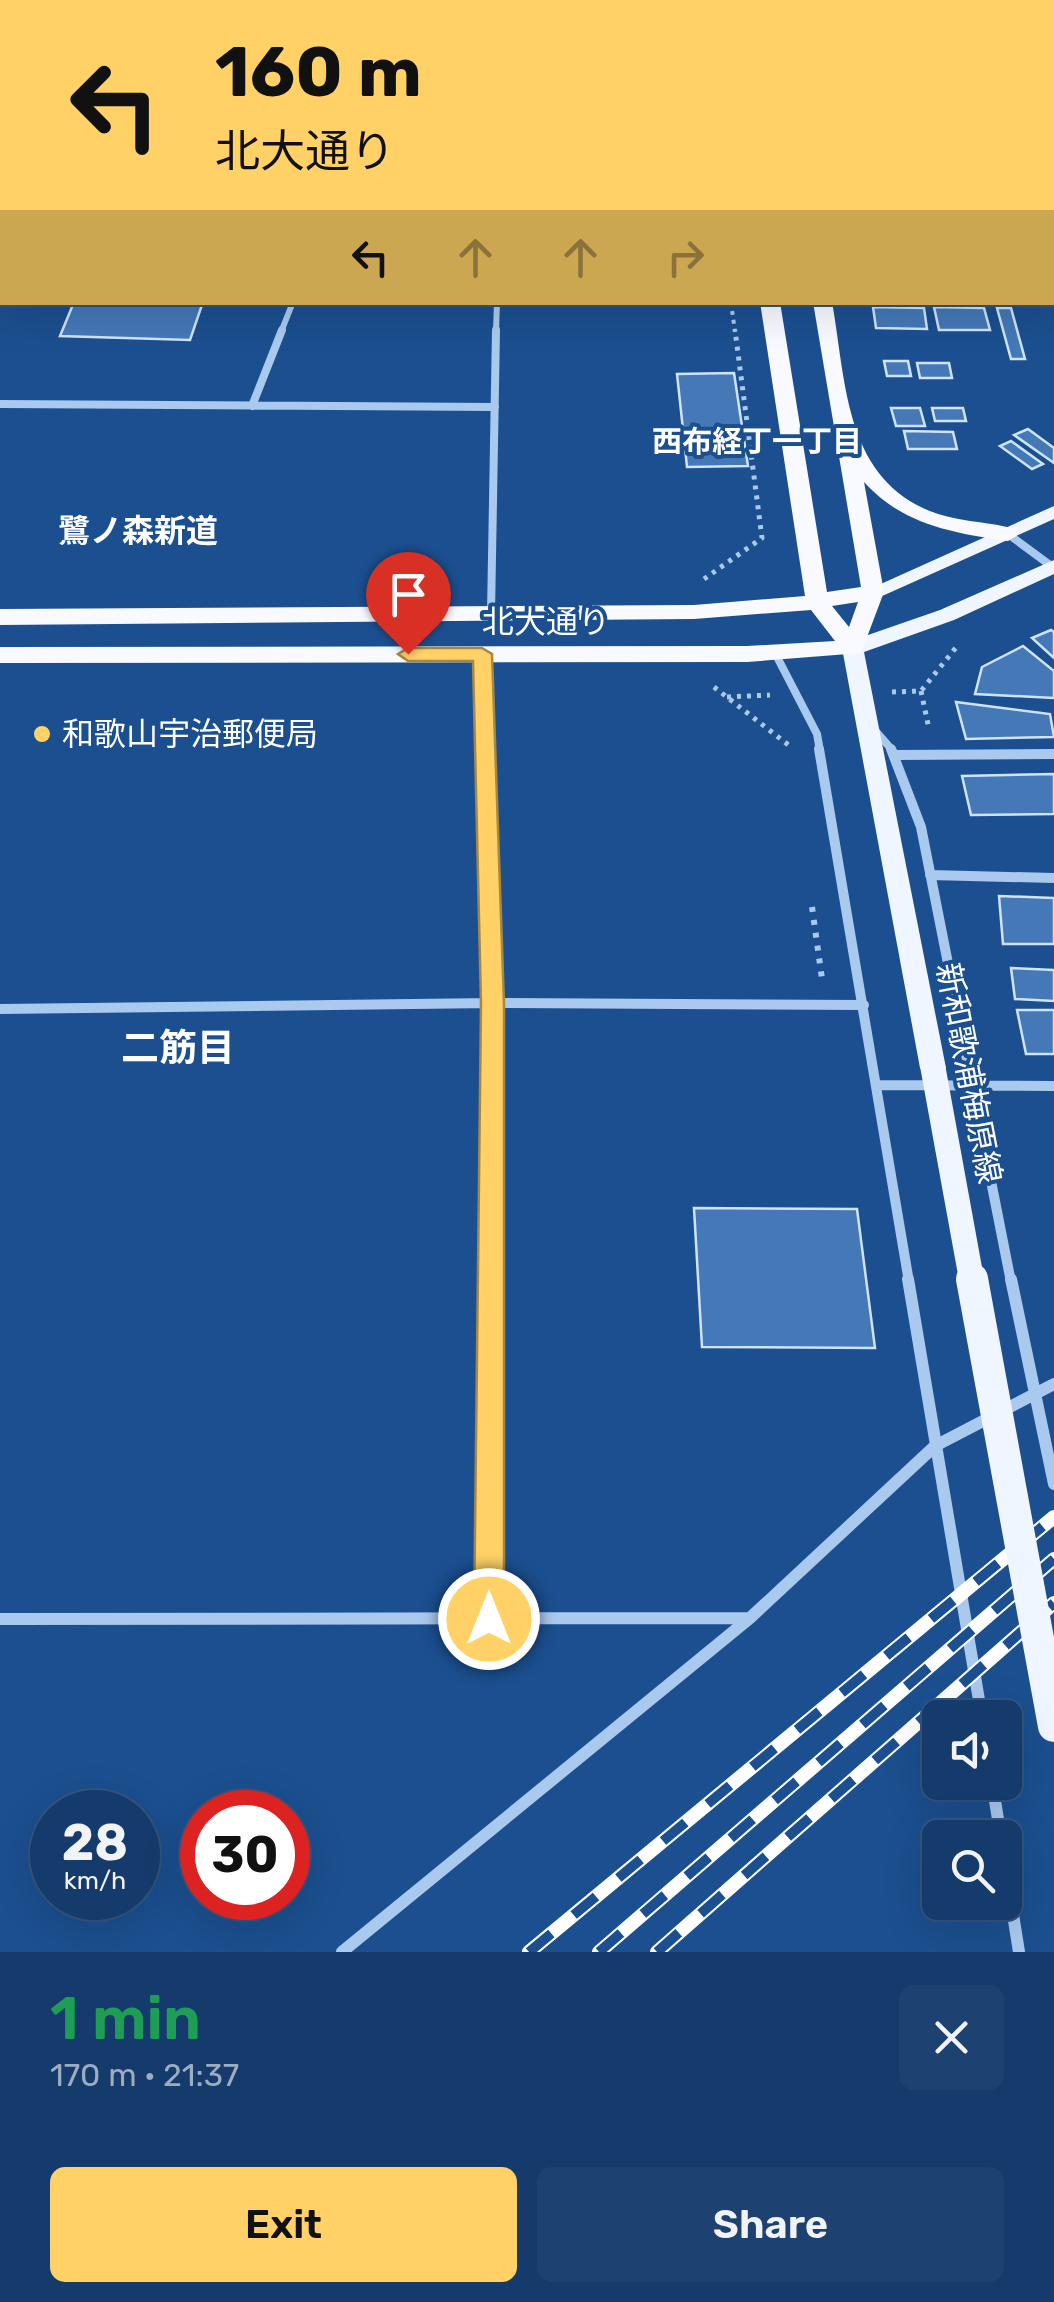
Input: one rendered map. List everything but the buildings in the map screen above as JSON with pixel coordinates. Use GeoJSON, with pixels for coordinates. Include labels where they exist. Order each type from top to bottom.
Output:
{"type":"FeatureCollection","features":[{"type":"Feature","properties":{"kind":"highway"},"geometry":{"type":"LineString","coordinates":[[770,305],[816,602],[853,648]]}},
{"type":"Feature","properties":{"kind":"highway"},"geometry":{"type":"LineString","coordinates":[[822,305],[873,592],[853,648]]}},
{"type":"Feature","properties":{"kind":"highway"},"geometry":{"type":"LineString","coordinates":[[844,438],[887,498],[935,519],[1008,534]]}},
{"type":"Feature","properties":{"kind":"highway","name":"北大通り"},"geometry":{"type":"LineString","coordinates":[[0,618],[709,612],[816,602],[873,592]]}},
{"type":"Feature","properties":{"kind":"highway","name":"北大通り"},"geometry":{"type":"LineString","coordinates":[[0,655],[774,653],[853,648]]}},
{"type":"Feature","properties":{"kind":"main road"},"geometry":{"type":"LineString","coordinates":[[873,592],[1054,512]]}},
{"type":"Feature","properties":{"kind":"main road"},"geometry":{"type":"LineString","coordinates":[[853,648],[947,615],[1053,567]]}},
{"type":"Feature","properties":{"kind":"main road","name":"新和歌浦梅原線"},"geometry":{"type":"LineString","coordinates":[[853,648],[1054,1726]]}},
{"type":"Feature","properties":{"kind":"street"},"geometry":{"type":"LineString","coordinates":[[252,406],[292,305]]}},
{"type":"Feature","properties":{"kind":"street"},"geometry":{"type":"LineString","coordinates":[[491,614],[496,305]]}},
{"type":"Feature","properties":{"kind":"street"},"geometry":{"type":"LineString","coordinates":[[0,404],[496,407]]}},
{"type":"Feature","properties":{"kind":"street"},"geometry":{"type":"LineString","coordinates":[[1008,534],[1053,567]]}},
{"type":"Feature","properties":{"kind":"street"},"geometry":{"type":"LineString","coordinates":[[774,653],[817,734],[979,1700]]}},
{"type":"Feature","properties":{"kind":"street"},"geometry":{"type":"LineString","coordinates":[[482,654],[492,1004],[489,1619]]}},
{"type":"Feature","properties":{"kind":"street"},"geometry":{"type":"LineString","coordinates":[[866,719],[896,754],[921,827],[969,1084],[1054,1484]]}},
{"type":"Feature","properties":{"kind":"street"},"geometry":{"type":"LineString","coordinates":[[896,754],[1054,754]]}},
{"type":"Feature","properties":{"kind":"street"},"geometry":{"type":"LineString","coordinates":[[930,875],[1054,878]]}},
{"type":"Feature","properties":{"kind":"street"},"geometry":{"type":"LineString","coordinates":[[0,1009],[492,1004],[864,1006]]}},
{"type":"Feature","properties":{"kind":"street"},"geometry":{"type":"LineString","coordinates":[[876,1085],[1054,1086]]}},
{"type":"Feature","properties":{"kind":"street"},"geometry":{"type":"LineString","coordinates":[[342,1952],[750,1618],[935,1446],[1054,1384]]}},
{"type":"Feature","properties":{"kind":"street"},"geometry":{"type":"LineString","coordinates":[[0,1619],[750,1618]]}},
{"type":"Feature","properties":{"kind":"street"},"geometry":{"type":"LineString","coordinates":[[1014,1920],[1019,1952]]}},
{"type":"Feature","properties":{"kind":"path"},"geometry":{"type":"LineString","coordinates":[[691,588],[762,538],[731,305]]}},
{"type":"Feature","properties":{"kind":"path"},"geometry":{"type":"LineString","coordinates":[[921,691],[958,645]]}},
{"type":"Feature","properties":{"kind":"path"},"geometry":{"type":"LineString","coordinates":[[700,678],[792,747],[794,765]]}},
{"type":"Feature","properties":{"kind":"path"},"geometry":{"type":"LineString","coordinates":[[811,894],[825,1006]]}},
{"type":"Feature","properties":{"kind":"railway"},"geometry":{"type":"LineString","coordinates":[[529,1952],[1054,1517]]}},
{"type":"Feature","properties":{"kind":"railway"},"geometry":{"type":"LineString","coordinates":[[599,1952],[1054,1559]]}},
{"type":"Feature","properties":{"kind":"railway"},"geometry":{"type":"LineString","coordinates":[[657,1952],[1054,1603]]}},
{"type":"Feature","properties":{"kind":"place","name":"和歌山宇治郵便局"},"geometry":{"type":"Point","coordinates":[42,734]}},
{"type":"Feature","properties":{"kind":"district","name":"西布経丁一丁目"},"geometry":{"type":"Point","coordinates":[757,442]}},
{"type":"Feature","properties":{"kind":"district","name":"鷺ノ森新道"},"geometry":{"type":"Point","coordinates":[138,531]}},
{"type":"Feature","properties":{"kind":"district","name":"二筋目"},"geometry":{"type":"Point","coordinates":[178,1048]}},
{"type":"Feature","properties":{"kind":"route"},"geometry":{"type":"LineString","coordinates":[[408,654],[482,654],[492,1004],[489,1619]]}}]}
